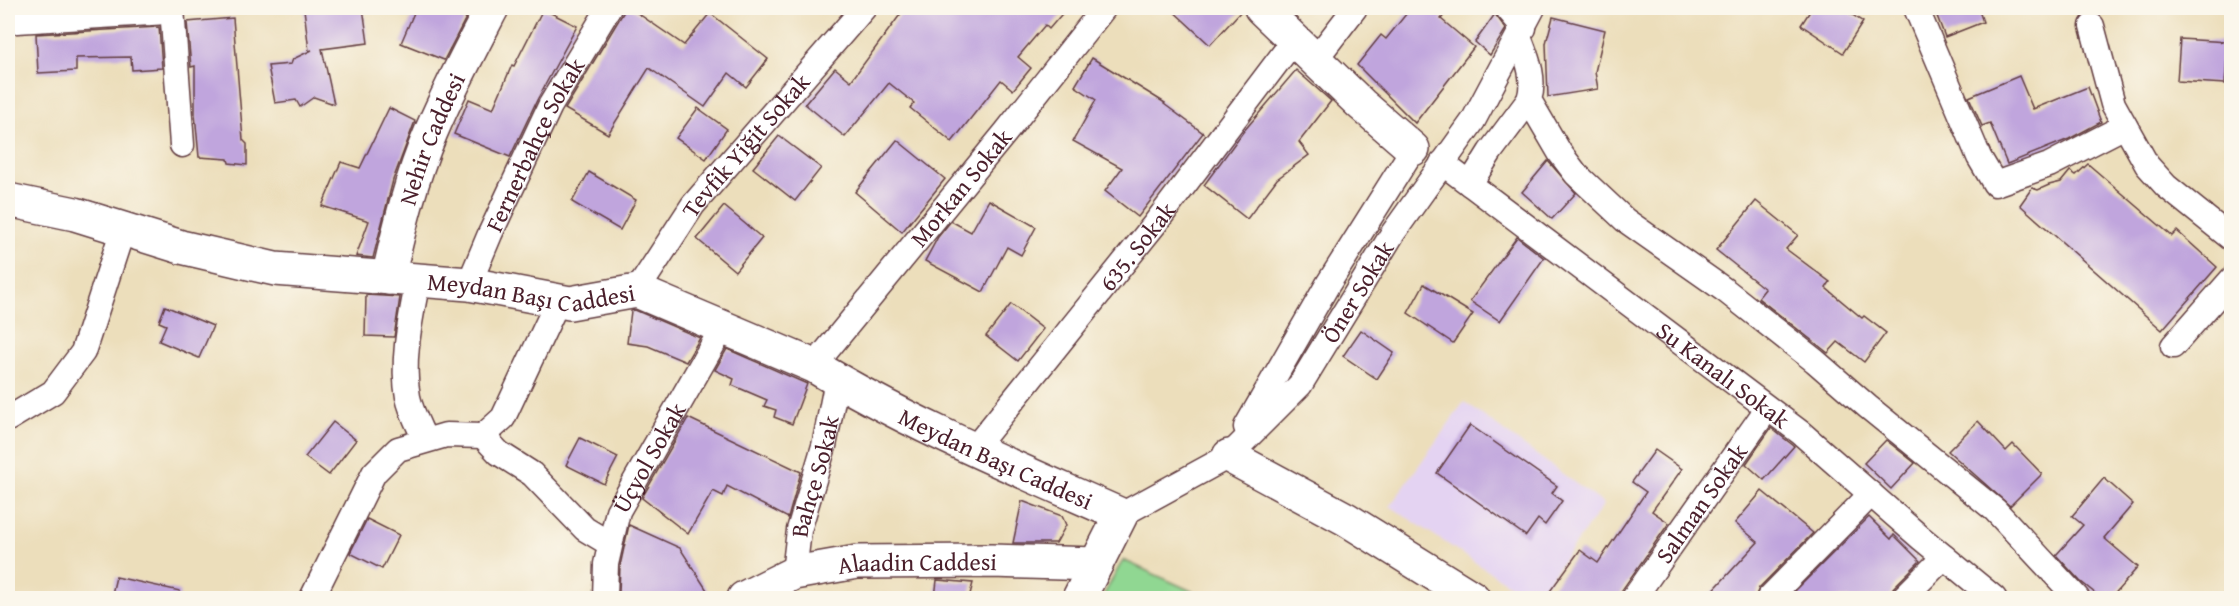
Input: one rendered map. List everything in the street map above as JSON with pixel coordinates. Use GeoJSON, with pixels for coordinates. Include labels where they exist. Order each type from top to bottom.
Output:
{"type":"FeatureCollection","features":[{"type":"Feature","properties":{"kind":"street"},"geometry":{"type":"LineString","coordinates":[[8,17],[159,8]]}},
{"type":"Feature","properties":{"kind":"street"},"geometry":{"type":"LineString","coordinates":[[172,8],[182,145]]}},
{"type":"Feature","properties":{"kind":"street","name":"Nehir Caddesi"},"geometry":{"type":"LineString","coordinates":[[403,279],[402,219],[430,134],[456,77],[492,8]]}},
{"type":"Feature","properties":{"kind":"street","name":"Fernerbahçe Sokak"},"geometry":{"type":"LineString","coordinates":[[469,284],[550,106],[609,8]]}},
{"type":"Feature","properties":{"kind":"street","name":"Tevfik Yiğit Sokak"},"geometry":{"type":"LineString","coordinates":[[637,291],[693,205],[864,8]]}},
{"type":"Feature","properties":{"kind":"street","name":"Morkan Sokak"},"geometry":{"type":"LineString","coordinates":[[826,373],[1006,132],[1104,8]]}},
{"type":"Feature","properties":{"kind":"street"},"geometry":{"type":"LineString","coordinates":[[1261,8],[1361,105],[1413,149],[1328,284],[1229,456],[1346,519],[1473,598]]}},
{"type":"Feature","properties":{"kind":"street","name":"635. Sokak"},"geometry":{"type":"LineString","coordinates":[[974,449],[1154,225],[1305,50],[1354,8]]}},
{"type":"Feature","properties":{"kind":"street"},"geometry":{"type":"LineString","coordinates":[[1470,184],[1490,152],[1529,100],[1533,88],[1525,24],[1507,8]]}},
{"type":"Feature","properties":{"kind":"street"},"geometry":{"type":"LineString","coordinates":[[1916,8],[1979,157],[1995,184],[2049,165],[2125,126]]}},
{"type":"Feature","properties":{"kind":"street","name":"Öner Sokak"},"geometry":{"type":"LineString","coordinates":[[1121,515],[1229,456],[1300,385],[1393,233],[1473,121],[1525,24]]}},
{"type":"Feature","properties":{"kind":"street"},"geometry":{"type":"LineString","coordinates":[[2092,27],[2113,104],[2147,165],[2166,186],[2231,234]]}},
{"type":"Feature","properties":{"kind":"street"},"geometry":{"type":"LineString","coordinates":[[1529,100],[1560,153],[1576,174],[1625,220],[1726,291],[1815,361],[1995,510],[2077,598]]}},
{"type":"Feature","properties":{"kind":"street","name":"Su Kanalı Sokak"},"geometry":{"type":"LineString","coordinates":[[1442,164],[1801,434],[1944,557],[1983,595]]}},
{"type":"Feature","properties":{"kind":"street","name":"Meydan Başı Caddesi"},"geometry":{"type":"LineString","coordinates":[[8,200],[75,214],[181,247],[275,269],[469,284],[570,303],[637,291],[826,373],[974,449],[1121,515]]}},
{"type":"Feature","properties":{"kind":"street"},"geometry":{"type":"LineString","coordinates":[[8,418],[53,392],[83,352],[123,229]]}},
{"type":"Feature","properties":{"kind":"street"},"geometry":{"type":"LineString","coordinates":[[403,279],[410,324],[406,367],[408,395],[412,411],[425,440]]}},
{"type":"Feature","properties":{"kind":"street"},"geometry":{"type":"LineString","coordinates":[[2173,346],[2232,279]]}},
{"type":"Feature","properties":{"kind":"street"},"geometry":{"type":"LineString","coordinates":[[312,598],[374,473],[398,449],[446,435],[483,436],[503,417],[558,301]]}},
{"type":"Feature","properties":{"kind":"street","name":"Üçyol Sokak"},"geometry":{"type":"LineString","coordinates":[[604,598],[610,544],[618,511],[723,327]]}},
{"type":"Feature","properties":{"kind":"street","name":"Bahçe Sokak"},"geometry":{"type":"LineString","coordinates":[[794,573],[799,530],[824,446],[826,373]]}},
{"type":"Feature","properties":{"kind":"street","name":"Salman Sokak"},"geometry":{"type":"LineString","coordinates":[[1634,598],[1767,409]]}},
{"type":"Feature","properties":{"kind":"street"},"geometry":{"type":"LineString","coordinates":[[483,436],[499,453],[532,474],[585,530],[610,544]]}},
{"type":"Feature","properties":{"kind":"street"},"geometry":{"type":"LineString","coordinates":[[1769,598],[1871,495]]}},
{"type":"Feature","properties":{"kind":"street"},"geometry":{"type":"LineString","coordinates":[[1079,598],[1121,515]]}},
{"type":"Feature","properties":{"kind":"street"},"geometry":{"type":"LineString","coordinates":[[1903,598],[1944,557]]}},
{"type":"Feature","properties":{"kind":"street","name":"Alaadin Caddesi"},"geometry":{"type":"LineString","coordinates":[[744,598],[794,573],[857,562],[991,561],[1096,564]]}},
{"type":"Feature","properties":{"kind":"shaded area"},"geometry":{"type":"Polygon","coordinates":[[[1464,402],[1604,504],[1536,598],[1529,598],[1390,506],[1464,402]]]}},
{"type":"Feature","properties":{"kind":"green space"},"geometry":{"type":"Polygon","coordinates":[[[1123,560],[1207,598],[1102,598],[1123,560]]]}},
{"type":"Feature","properties":{"kind":"building"},"geometry":{"type":"Polygon","coordinates":[[[363,8],[368,43],[322,49],[334,104],[314,97],[300,107],[296,100],[275,103],[268,66],[291,64],[293,59],[312,50],[309,51],[304,9],[363,8]]]}},
{"type":"Feature","properties":{"kind":"building"},"geometry":{"type":"Polygon","coordinates":[[[416,8],[471,8],[444,60],[401,43],[416,8]]]}},
{"type":"Feature","properties":{"kind":"building"},"geometry":{"type":"Polygon","coordinates":[[[626,8],[630,8],[684,45],[710,13],[768,59],[746,87],[729,73],[705,107],[649,68],[608,134],[565,109],[626,8]]]}},
{"type":"Feature","properties":{"kind":"building"},"geometry":{"type":"Polygon","coordinates":[[[905,8],[1067,8],[1049,29],[1045,25],[1018,57],[1031,68],[1013,90],[1001,80],[952,142],[910,108],[914,103],[889,83],[845,137],[805,104],[835,68],[851,81],[905,8]]]}},
{"type":"Feature","properties":{"kind":"building"},"geometry":{"type":"Polygon","coordinates":[[[1170,8],[1243,8],[1243,9],[1210,45],[1170,8]]]}},
{"type":"Feature","properties":{"kind":"building"},"geometry":{"type":"Polygon","coordinates":[[[1411,8],[1450,8],[1441,19],[1474,47],[1415,123],[1357,65],[1381,35],[1386,39],[1411,8]]]}},
{"type":"Feature","properties":{"kind":"building"},"geometry":{"type":"Polygon","coordinates":[[[1812,8],[1842,8],[1863,22],[1843,53],[1801,25],[1812,8]]]}},
{"type":"Feature","properties":{"kind":"building"},"geometry":{"type":"Polygon","coordinates":[[[1934,8],[1978,8],[1983,22],[1945,37],[1934,8]]]}},
{"type":"Feature","properties":{"kind":"building"},"geometry":{"type":"Polygon","coordinates":[[[543,9],[577,26],[537,100],[510,157],[454,134],[469,99],[493,109],[512,65],[514,66],[543,9]]]}},
{"type":"Feature","properties":{"kind":"building"},"geometry":{"type":"Polygon","coordinates":[[[1495,14],[1506,29],[1490,55],[1475,42],[1495,14]]]}},
{"type":"Feature","properties":{"kind":"building"},"geometry":{"type":"Polygon","coordinates":[[[1553,17],[1605,30],[1595,72],[1598,89],[1548,97],[1546,43],[1553,17]]]}},
{"type":"Feature","properties":{"kind":"building"},"geometry":{"type":"Polygon","coordinates":[[[233,18],[243,140],[247,144],[247,165],[229,163],[228,159],[199,157],[195,114],[195,66],[191,67],[187,22],[233,18]]]}},
{"type":"Feature","properties":{"kind":"building"},"geometry":{"type":"Polygon","coordinates":[[[159,27],[162,68],[132,70],[131,57],[76,58],[76,71],[38,73],[36,34],[159,27]]]}},
{"type":"Feature","properties":{"kind":"building"},"geometry":{"type":"Polygon","coordinates":[[[2180,39],[2228,42],[2225,84],[2177,81],[2180,39]]]}},
{"type":"Feature","properties":{"kind":"building"},"geometry":{"type":"Polygon","coordinates":[[[1092,58],[1165,103],[1203,133],[1138,217],[1105,191],[1122,168],[1073,141],[1096,100],[1075,86],[1092,58]]]}},
{"type":"Feature","properties":{"kind":"building"},"geometry":{"type":"Polygon","coordinates":[[[1296,70],[1331,101],[1299,142],[1309,155],[1277,179],[1247,219],[1204,185],[1243,132],[1296,70]]]}},
{"type":"Feature","properties":{"kind":"building"},"geometry":{"type":"Polygon","coordinates":[[[2019,76],[2033,109],[2088,87],[2101,122],[2069,139],[2007,164],[1990,123],[1982,126],[1969,97],[2019,76]]]}},
{"type":"Feature","properties":{"kind":"building"},"geometry":{"type":"Polygon","coordinates":[[[389,108],[415,121],[393,180],[373,258],[356,256],[369,221],[322,206],[341,162],[360,168],[389,108]]]}},
{"type":"Feature","properties":{"kind":"building"},"geometry":{"type":"Polygon","coordinates":[[[698,108],[727,129],[706,159],[676,138],[698,108]]]}},
{"type":"Feature","properties":{"kind":"building"},"geometry":{"type":"Polygon","coordinates":[[[779,136],[821,168],[795,201],[753,168],[779,136]]]}},
{"type":"Feature","properties":{"kind":"building"},"geometry":{"type":"Polygon","coordinates":[[[897,140],[945,179],[902,232],[855,192],[897,140]]]}},
{"type":"Feature","properties":{"kind":"building"},"geometry":{"type":"Polygon","coordinates":[[[1548,161],[1576,193],[1552,219],[1522,192],[1548,161]]]}},
{"type":"Feature","properties":{"kind":"building"},"geometry":{"type":"Polygon","coordinates":[[[2088,164],[2172,236],[2177,231],[2217,267],[2162,330],[2020,205],[2032,188],[2038,190],[2061,182],[2070,171],[2076,175],[2088,164]]]}},
{"type":"Feature","properties":{"kind":"building"},"geometry":{"type":"Polygon","coordinates":[[[589,172],[636,200],[620,230],[572,202],[589,172]]]}},
{"type":"Feature","properties":{"kind":"building"},"geometry":{"type":"Polygon","coordinates":[[[989,200],[1036,227],[1021,255],[1007,247],[983,292],[925,261],[938,237],[951,221],[971,232],[989,200]]]}},
{"type":"Feature","properties":{"kind":"building"},"geometry":{"type":"Polygon","coordinates":[[[1756,201],[1798,235],[1786,249],[1830,282],[1826,288],[1862,318],[1864,316],[1886,333],[1864,362],[1838,342],[1828,353],[1758,298],[1765,289],[1716,250],[1756,201]]]}},
{"type":"Feature","properties":{"kind":"building"},"geometry":{"type":"Polygon","coordinates":[[[724,206],[762,238],[735,271],[697,239],[724,206]]]}},
{"type":"Feature","properties":{"kind":"building"},"geometry":{"type":"Polygon","coordinates":[[[1517,237],[1544,258],[1500,321],[1470,301],[1517,237]]]}},
{"type":"Feature","properties":{"kind":"building"},"geometry":{"type":"Polygon","coordinates":[[[1424,284],[1473,314],[1453,343],[1408,313],[1424,284]]]}},
{"type":"Feature","properties":{"kind":"building"},"geometry":{"type":"Polygon","coordinates":[[[366,295],[400,297],[394,337],[365,336],[366,295]]]}},
{"type":"Feature","properties":{"kind":"building"},"geometry":{"type":"Polygon","coordinates":[[[1011,304],[1043,329],[1018,361],[986,336],[1011,304]]]}},
{"type":"Feature","properties":{"kind":"building"},"geometry":{"type":"Polygon","coordinates":[[[165,306],[213,326],[199,358],[159,341],[166,325],[159,322],[165,306]]]}},
{"type":"Feature","properties":{"kind":"building"},"geometry":{"type":"Polygon","coordinates":[[[635,310],[700,338],[686,362],[648,346],[627,343],[631,311],[635,310]]]}},
{"type":"Feature","properties":{"kind":"building"},"geometry":{"type":"Polygon","coordinates":[[[1361,330],[1394,353],[1377,379],[1343,356],[1361,330]]]}},
{"type":"Feature","properties":{"kind":"building"},"geometry":{"type":"Polygon","coordinates":[[[727,349],[807,384],[792,424],[774,417],[776,410],[764,406],[767,400],[732,385],[734,379],[715,370],[727,349]]]}},
{"type":"Feature","properties":{"kind":"building"},"geometry":{"type":"Polygon","coordinates":[[[688,418],[801,472],[788,518],[727,486],[723,496],[713,491],[688,534],[642,498],[688,418]]]}},
{"type":"Feature","properties":{"kind":"building"},"geometry":{"type":"Polygon","coordinates":[[[1978,421],[2006,451],[2013,444],[2042,474],[2010,506],[1948,451],[1978,421]]]}},
{"type":"Feature","properties":{"kind":"building"},"geometry":{"type":"Polygon","coordinates":[[[333,422],[356,440],[329,475],[305,457],[333,422]]]}},
{"type":"Feature","properties":{"kind":"building"},"geometry":{"type":"Polygon","coordinates":[[[1470,425],[1557,486],[1552,493],[1562,501],[1545,525],[1538,519],[1526,536],[1437,473],[1470,425]]]}},
{"type":"Feature","properties":{"kind":"building"},"geometry":{"type":"Polygon","coordinates":[[[1771,428],[1794,446],[1764,480],[1746,464],[1771,428]]]}},
{"type":"Feature","properties":{"kind":"building"},"geometry":{"type":"Polygon","coordinates":[[[580,438],[618,457],[604,484],[566,465],[580,438]]]}},
{"type":"Feature","properties":{"kind":"building"},"geometry":{"type":"Polygon","coordinates":[[[1886,440],[1915,463],[1891,489],[1864,463],[1886,440]]]}},
{"type":"Feature","properties":{"kind":"building"},"geometry":{"type":"Polygon","coordinates":[[[1655,450],[1682,469],[1652,511],[1669,523],[1622,590],[1620,598],[1545,598],[1580,550],[1598,563],[1646,492],[1632,482],[1655,450]]]}},
{"type":"Feature","properties":{"kind":"building"},"geometry":{"type":"Polygon","coordinates":[[[2104,478],[2133,504],[2104,538],[2138,567],[2111,598],[2101,598],[2080,581],[2056,555],[2083,525],[2072,516],[2104,478]]]}},
{"type":"Feature","properties":{"kind":"building"},"geometry":{"type":"Polygon","coordinates":[[[1762,491],[1813,533],[1759,588],[1755,598],[1706,598],[1758,542],[1735,523],[1762,491]]]}},
{"type":"Feature","properties":{"kind":"building"},"geometry":{"type":"Polygon","coordinates":[[[1022,501],[1062,516],[1066,525],[1056,543],[1013,543],[1022,501]]]}},
{"type":"Feature","properties":{"kind":"building"},"geometry":{"type":"Polygon","coordinates":[[[1869,517],[1891,539],[1894,535],[1920,561],[1893,588],[1889,598],[1788,598],[1869,517]]]}},
{"type":"Feature","properties":{"kind":"building"},"geometry":{"type":"Polygon","coordinates":[[[367,519],[399,535],[382,569],[350,553],[367,519]]]}},
{"type":"Feature","properties":{"kind":"building"},"geometry":{"type":"Polygon","coordinates":[[[629,525],[680,548],[712,598],[622,598],[619,593],[620,566],[629,525]]]}},
{"type":"Feature","properties":{"kind":"building"},"geometry":{"type":"Polygon","coordinates":[[[116,577],[180,591],[179,598],[111,598],[116,577]]]}},
{"type":"Feature","properties":{"kind":"building"},"geometry":{"type":"Polygon","coordinates":[[[937,580],[973,583],[969,598],[935,598],[937,580]]]}}]}
